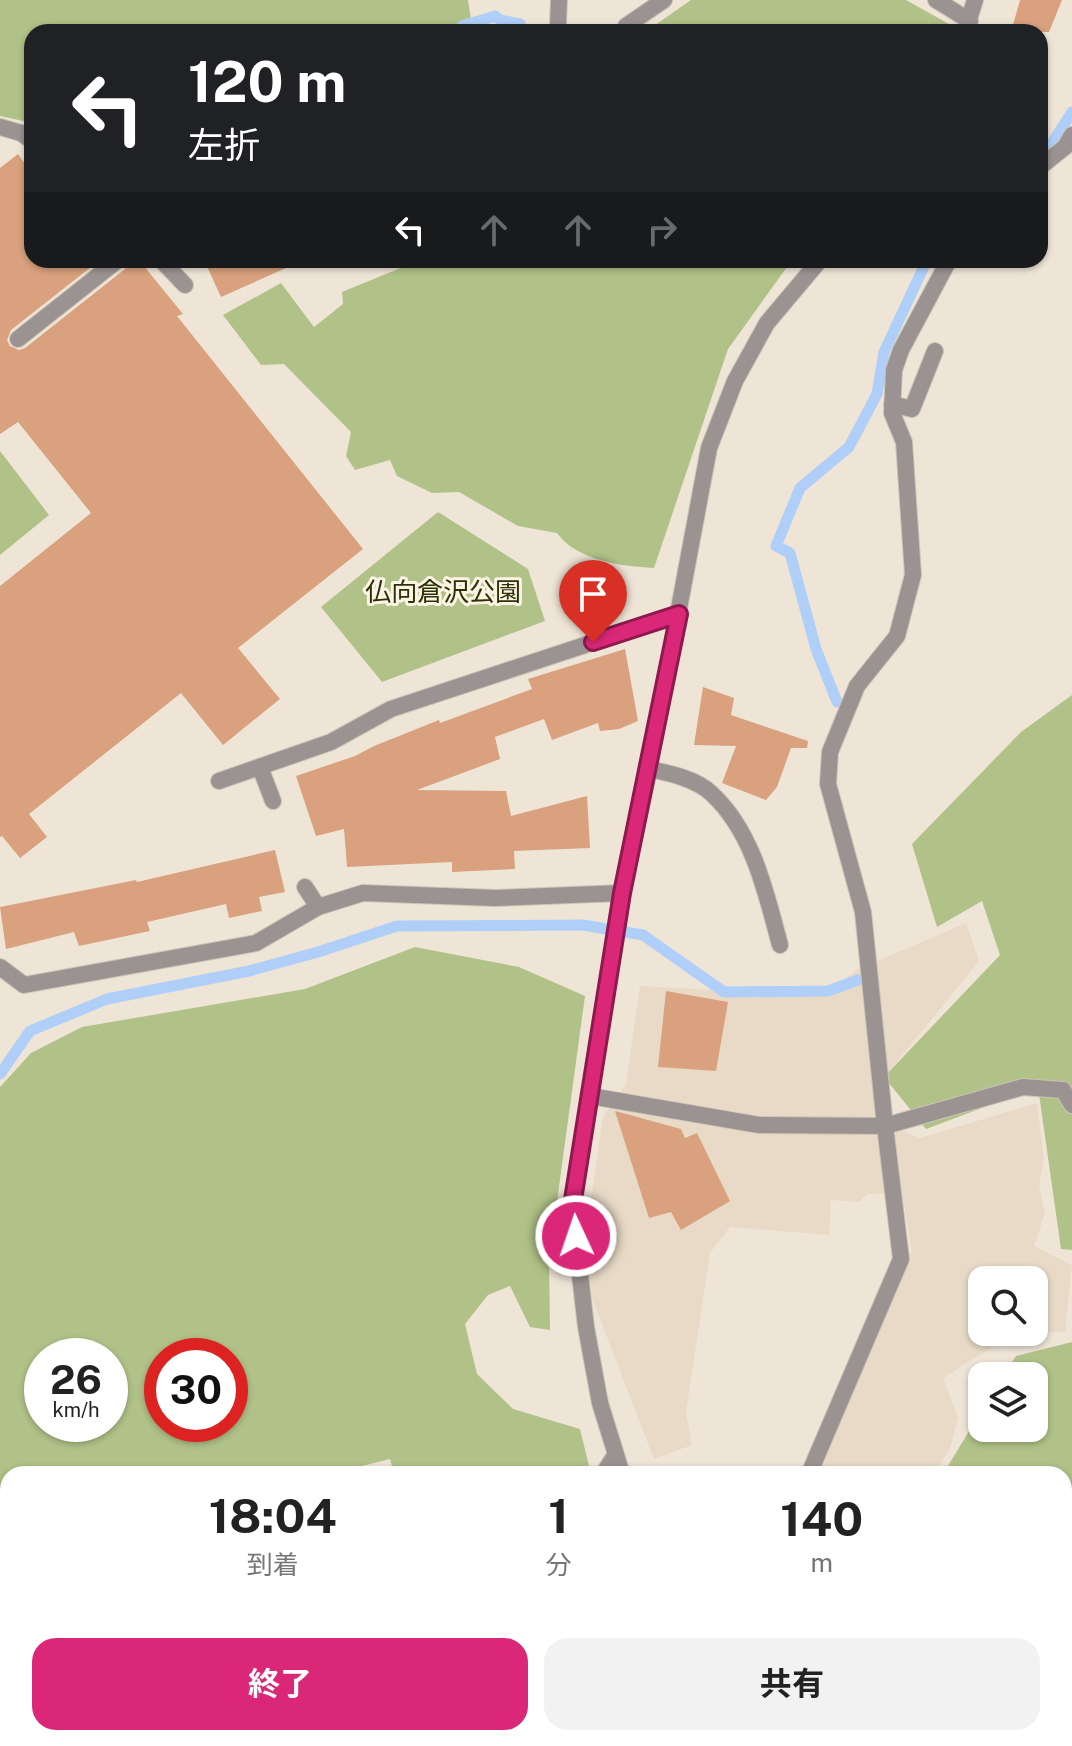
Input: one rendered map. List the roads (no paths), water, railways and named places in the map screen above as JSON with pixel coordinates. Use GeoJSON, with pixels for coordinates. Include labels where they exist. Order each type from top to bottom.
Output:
{"type":"FeatureCollection","features":[{"type":"Feature","properties":{"kind":"street"},"geometry":{"type":"LineString","coordinates":[[558,24],[559,0]]}},
{"type":"Feature","properties":{"kind":"street"},"geometry":{"type":"LineString","coordinates":[[629,24],[664,0]]}},
{"type":"Feature","properties":{"kind":"street"},"geometry":{"type":"LineString","coordinates":[[936,0],[965,24]]}},
{"type":"Feature","properties":{"kind":"street"},"geometry":{"type":"LineString","coordinates":[[968,24],[975,0]]}},
{"type":"Feature","properties":{"kind":"street"},"geometry":{"type":"LineString","coordinates":[[0,127],[24,135]]}},
{"type":"Feature","properties":{"kind":"street"},"geometry":{"type":"LineString","coordinates":[[1048,161],[1065,147],[1072,135]]}},
{"type":"Feature","properties":{"kind":"street"},"geometry":{"type":"LineString","coordinates":[[18,339],[108,268]]}},
{"type":"Feature","properties":{"kind":"street"},"geometry":{"type":"LineString","coordinates":[[169,268],[185,285]]}},
{"type":"Feature","properties":{"kind":"street"},"geometry":{"type":"LineString","coordinates":[[620,1466],[600,1403],[586,1327],[572,1206],[622,893],[649,769],[709,448],[735,381],[767,323],[813,268]]}},
{"type":"Feature","properties":{"kind":"street"},"geometry":{"type":"LineString","coordinates":[[812,1466],[901,1259],[863,912],[828,784],[830,752],[857,686],[897,636],[913,575],[904,442],[892,413],[894,370],[901,350],[945,268]]}},
{"type":"Feature","properties":{"kind":"street"},"geometry":{"type":"LineString","coordinates":[[892,404],[912,409],[935,351]]}},
{"type":"Feature","properties":{"kind":"street"},"geometry":{"type":"LineString","coordinates":[[219,781],[331,742],[391,709],[679,614]]}},
{"type":"Feature","properties":{"kind":"street"},"geometry":{"type":"LineString","coordinates":[[260,767],[273,801]]}},
{"type":"Feature","properties":{"kind":"street"},"geometry":{"type":"LineString","coordinates":[[649,769],[671,773],[710,792],[729,814],[752,854],[780,945]]}},
{"type":"Feature","properties":{"kind":"street"},"geometry":{"type":"LineString","coordinates":[[305,887],[318,907]]}},
{"type":"Feature","properties":{"kind":"street"},"geometry":{"type":"LineString","coordinates":[[0,967],[24,985],[256,943],[318,907],[363,893],[495,898],[622,893]]}},
{"type":"Feature","properties":{"kind":"street"},"geometry":{"type":"LineString","coordinates":[[590,1096],[759,1125],[885,1126],[1023,1087],[1063,1090],[1072,1105]]}},
{"type":"Feature","properties":{"kind":"street"},"geometry":{"type":"LineString","coordinates":[[608,1466],[616,1454]]}},
{"type":"Feature","properties":{"kind":"waterway"},"geometry":{"type":"LineString","coordinates":[[469,24],[495,16],[520,24]]}},
{"type":"Feature","properties":{"kind":"waterway"},"geometry":{"type":"LineString","coordinates":[[1048,146],[1072,112]]}},
{"type":"Feature","properties":{"kind":"waterway"},"geometry":{"type":"LineString","coordinates":[[837,702],[816,649],[790,553],[776,546],[800,488],[849,447],[877,394],[884,352],[923,268]]}},
{"type":"Feature","properties":{"kind":"waterway"},"geometry":{"type":"LineString","coordinates":[[0,1074],[30,1031],[107,999],[249,971],[397,926],[583,925],[643,935],[724,992],[828,991],[858,980]]}},
{"type":"Feature","properties":{"kind":"park label","name":"仏向倉沢公園"},"geometry":{"type":"Point","coordinates":[443,591]}}]}
